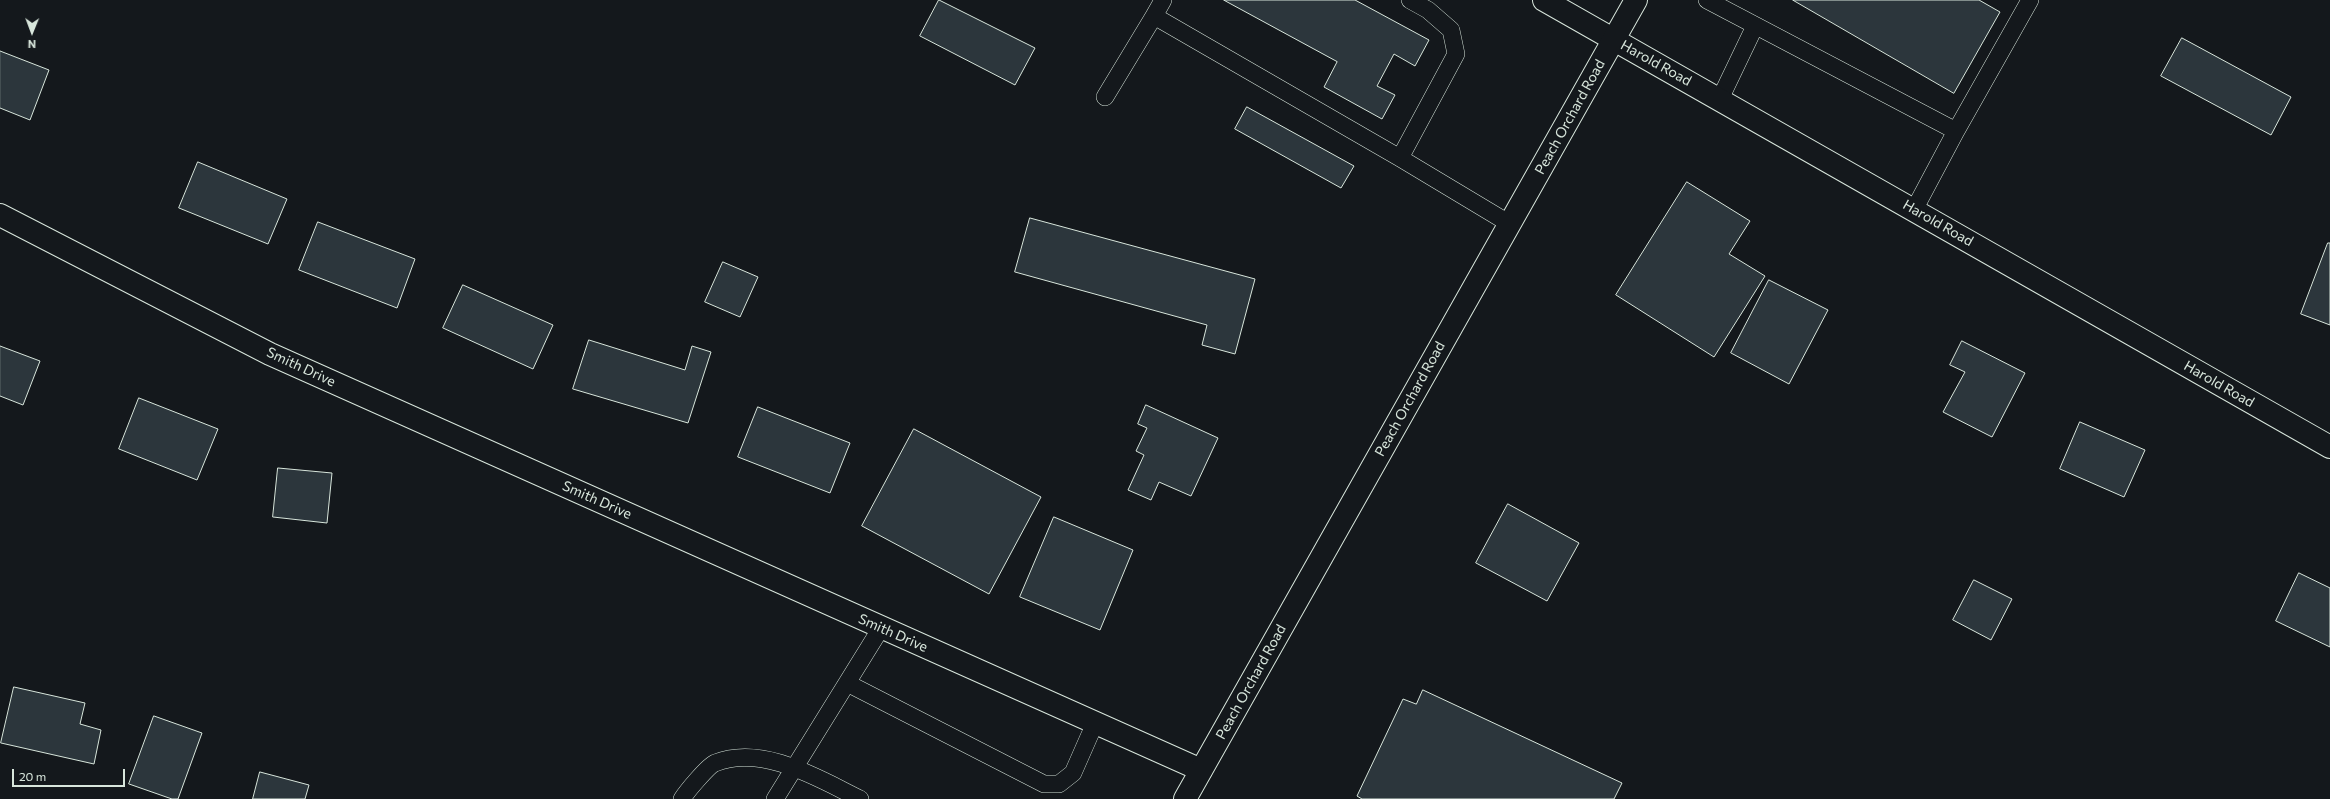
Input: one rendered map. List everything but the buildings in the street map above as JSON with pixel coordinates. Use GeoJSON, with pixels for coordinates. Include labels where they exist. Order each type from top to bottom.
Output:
{"type":"FeatureCollection","features":[{"type":"Feature","properties":{"kind":"street","name":"Harold Road"},"geometry":{"type":"LineString","coordinates":[[1544,0],[2330,447]]}},
{"type":"Feature","properties":{"kind":"street","name":"Peach Orchard Road"},"geometry":{"type":"LineString","coordinates":[[1185,799],[1636,0]]}},
{"type":"Feature","properties":{"kind":"street","name":"Smith Drive"},"geometry":{"type":"LineString","coordinates":[[0,215],[270,354],[1201,770]]}},
{"type":"Feature","properties":{"kind":"lane"},"geometry":{"type":"LineString","coordinates":[[1105,97],[1163,0]]}},
{"type":"Feature","properties":{"kind":"lane"},"geometry":{"type":"LineString","coordinates":[[1400,158],[1456,54],[1451,30],[1428,10],[1410,0]]}},
{"type":"Feature","properties":{"kind":"lane"},"geometry":{"type":"LineString","coordinates":[[1707,0],[1956,131]]}},
{"type":"Feature","properties":{"kind":"lane"},"geometry":{"type":"LineString","coordinates":[[1914,210],[1956,131],[2030,0]]}},
{"type":"Feature","properties":{"kind":"lane"},"geometry":{"type":"LineString","coordinates":[[1154,16],[1400,158],[1510,224]]}},
{"type":"Feature","properties":{"kind":"lane"},"geometry":{"type":"LineString","coordinates":[[1720,99],[1755,26]]}},
{"type":"Feature","properties":{"kind":"lane"},"geometry":{"type":"LineString","coordinates":[[775,799],[794,766],[881,628]]}},
{"type":"Feature","properties":{"kind":"lane"},"geometry":{"type":"LineString","coordinates":[[847,682],[1044,784],[1059,784],[1073,773],[1095,723]]}},
{"type":"Feature","properties":{"kind":"lane"},"geometry":{"type":"LineString","coordinates":[[682,799],[714,763],[742,757],[794,766],[860,799]]}}]}
